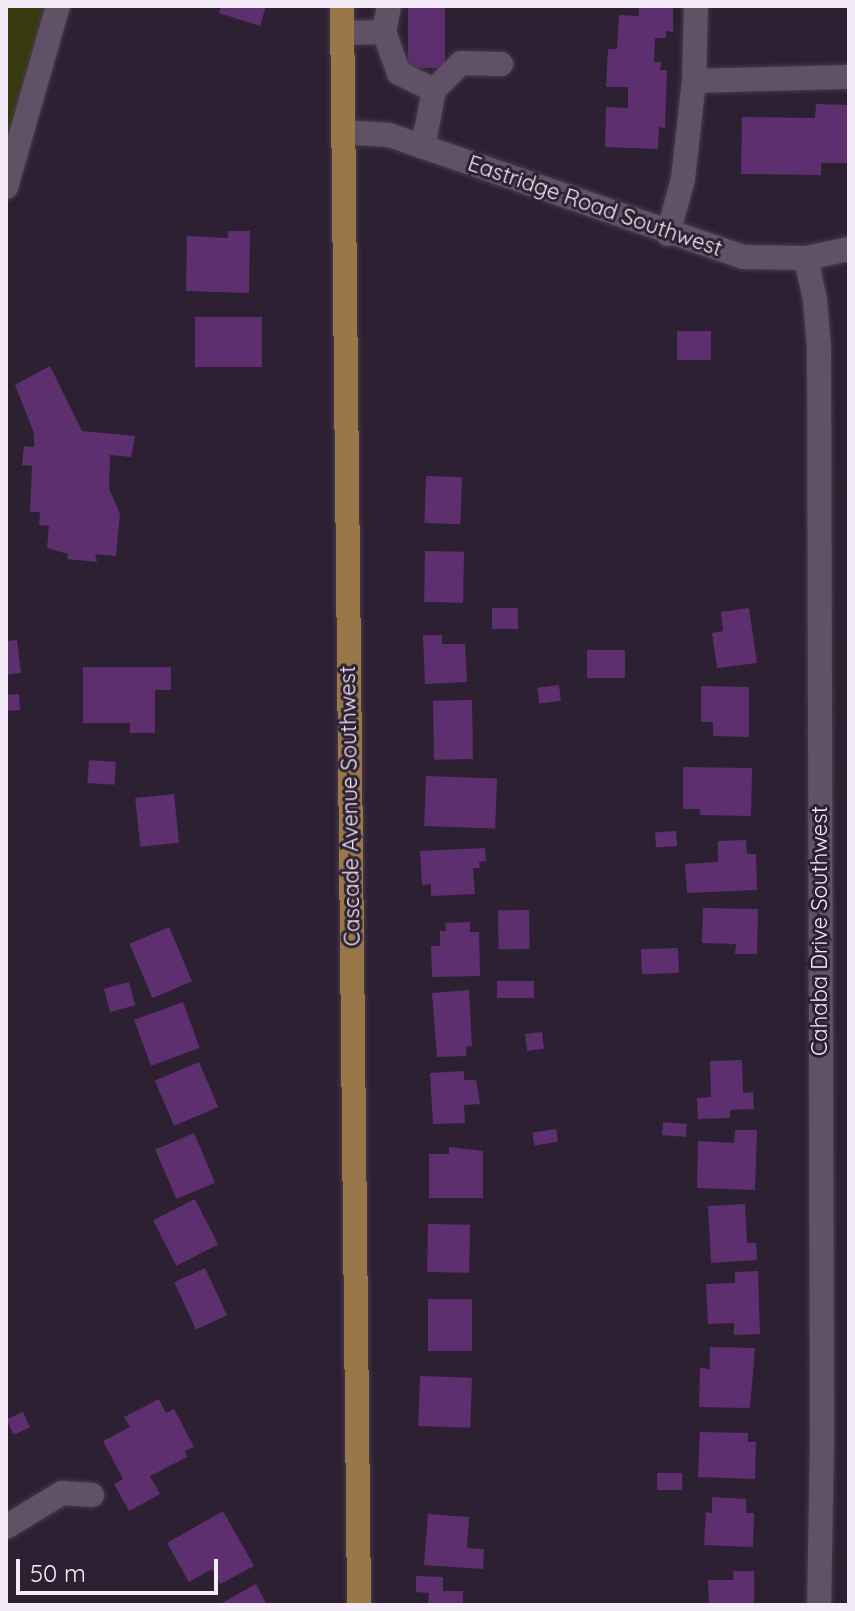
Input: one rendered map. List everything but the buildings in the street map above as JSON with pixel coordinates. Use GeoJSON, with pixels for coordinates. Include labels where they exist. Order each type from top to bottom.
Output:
{"type":"FeatureCollection","features":[{"type":"Feature","properties":{"kind":"main road","name":"Cascade Avenue Southwest"},"geometry":{"type":"LineString","coordinates":[[342,6],[359,1605]]}},
{"type":"Feature","properties":{"kind":"street"},"geometry":{"type":"LineString","coordinates":[[6,187],[58,6]]}},
{"type":"Feature","properties":{"kind":"street"},"geometry":{"type":"LineString","coordinates":[[389,6],[384,32],[399,73],[434,90]]}},
{"type":"Feature","properties":{"kind":"street"},"geometry":{"type":"LineString","coordinates":[[668,234],[683,179],[694,81],[696,6]]}},
{"type":"Feature","properties":{"kind":"street"},"geometry":{"type":"LineString","coordinates":[[342,33],[384,32]]}},
{"type":"Feature","properties":{"kind":"street"},"geometry":{"type":"LineString","coordinates":[[423,147],[434,90],[461,63],[501,64]]}},
{"type":"Feature","properties":{"kind":"street"},"geometry":{"type":"LineString","coordinates":[[694,81],[849,77]]}},
{"type":"Feature","properties":{"kind":"street","name":"Eastridge Road Southwest"},"geometry":{"type":"LineString","coordinates":[[343,132],[389,135],[668,234],[743,257],[806,258],[849,249]]}},
{"type":"Feature","properties":{"kind":"street","name":"Cahaba Drive Southwest"},"geometry":{"type":"LineString","coordinates":[[806,258],[815,300],[819,348],[822,1392],[819,1605]]}},
{"type":"Feature","properties":{"kind":"street"},"geometry":{"type":"LineString","coordinates":[[6,1527],[62,1493],[92,1495]]}},
{"type":"Feature","properties":{"kind":"shaded area"},"geometry":{"type":"Polygon","coordinates":[[[6,6],[62,6],[26,117],[6,202],[6,6]]]}}]}
